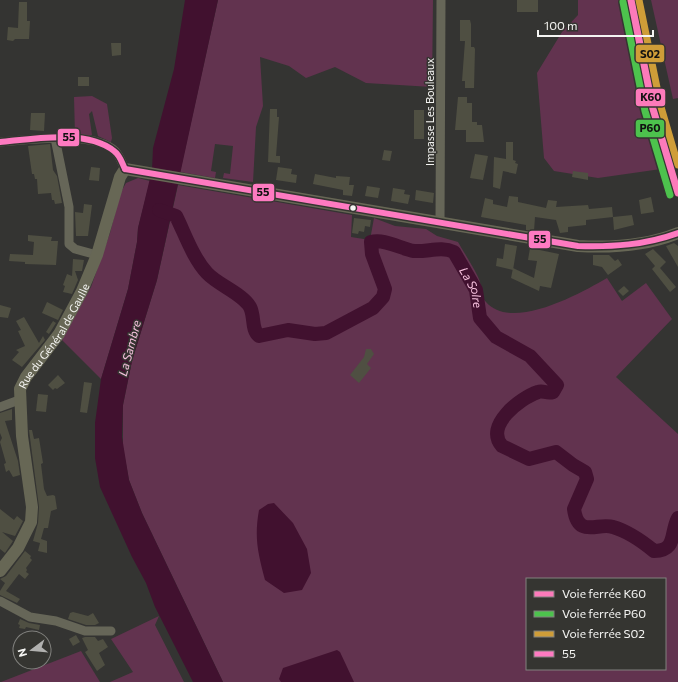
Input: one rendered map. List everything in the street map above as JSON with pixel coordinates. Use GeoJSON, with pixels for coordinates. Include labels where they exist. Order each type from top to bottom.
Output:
{"type":"FeatureCollection","features":[{"type":"Feature","properties":{"kind":"street","name":"Impasse Les Bouleaux"},"geometry":{"type":"LineString","coordinates":[[440,0],[440,223]]}},
{"type":"Feature","properties":{"kind":"street"},"geometry":{"type":"LineString","coordinates":[[0,142],[56,138],[96,141],[114,150],[121,159],[125,169],[145,174],[554,243],[597,247],[630,246],[677,236]]}},
{"type":"Feature","properties":{"kind":"street"},"geometry":{"type":"LineString","coordinates":[[56,138],[69,207],[69,244],[74,249],[97,255]]}},
{"type":"Feature","properties":{"kind":"street","name":"Rue du Général de Gaulle"},"geometry":{"type":"LineString","coordinates":[[0,571],[18,548],[31,522],[32,508],[22,436],[19,400],[22,382],[59,334],[82,291],[97,255],[120,176],[125,169]]}},
{"type":"Feature","properties":{"kind":"street"},"geometry":{"type":"LineString","coordinates":[[0,407],[19,400]]}},
{"type":"Feature","properties":{"kind":"street"},"geometry":{"type":"LineString","coordinates":[[0,600],[30,617],[56,620],[85,631],[111,631]]}},
{"type":"Feature","properties":{"kind":"shaded area"},"geometry":{"type":"Polygon","coordinates":[[[218,0],[433,0],[432,87],[366,83],[335,67],[306,78],[289,66],[260,57],[263,106],[256,127],[253,182],[223,178],[224,173],[230,174],[233,146],[215,144],[211,171],[216,172],[215,178],[180,172],[218,0]]]}},
{"type":"Feature","properties":{"kind":"shaded area"},"geometry":{"type":"Polygon","coordinates":[[[578,0],[624,0],[661,169],[598,178],[554,171],[544,158],[537,73],[562,32],[578,15],[578,0]]]}},
{"type":"Feature","properties":{"kind":"shaded area"},"geometry":{"type":"Polygon","coordinates":[[[651,0],[678,0],[678,98],[673,99],[651,0]]]}},
{"type":"Feature","properties":{"kind":"shaded area"},"geometry":{"type":"Polygon","coordinates":[[[92,96],[107,104],[112,138],[111,142],[98,136],[92,111],[89,114],[92,135],[75,135],[74,97],[92,96]]]}},
{"type":"Feature","properties":{"kind":"shaded area"},"geometry":{"type":"Polygon","coordinates":[[[138,178],[150,181],[138,228],[137,242],[128,289],[101,379],[62,340],[91,287],[110,233],[120,194],[126,183],[138,178]]]}},
{"type":"Feature","properties":{"kind":"shaded area"},"geometry":{"type":"Polygon","coordinates":[[[178,185],[352,215],[351,237],[370,240],[374,218],[395,226],[426,229],[437,236],[458,242],[479,278],[481,292],[486,302],[498,310],[512,313],[529,312],[546,307],[581,292],[607,278],[622,301],[646,283],[672,319],[616,377],[678,434],[678,682],[223,682],[142,513],[129,480],[123,448],[123,405],[132,361],[157,280],[178,185]]]}},
{"type":"Feature","properties":{"kind":"shaded area"},"geometry":{"type":"Polygon","coordinates":[[[159,616],[155,625],[184,682],[110,682],[133,672],[111,639],[159,616]]]}},
{"type":"Feature","properties":{"kind":"shaded area"},"geometry":{"type":"Polygon","coordinates":[[[81,651],[100,682],[1,682],[32,670],[52,670],[52,662],[81,651]]]}},
{"type":"Feature","properties":{"kind":"water","name":"La Sambre"},"geometry":{"type":"Polygon","coordinates":[[[185,0],[218,0],[157,280],[132,361],[123,405],[122,437],[129,480],[142,513],[223,682],[193,682],[155,607],[146,583],[132,557],[100,487],[95,458],[95,423],[101,379],[128,289],[137,242],[138,228],[152,170],[153,148],[174,69],[185,0]]]}},
{"type":"Feature","properties":{"kind":"water"},"geometry":{"type":"Polygon","coordinates":[[[274,503],[293,523],[307,549],[311,573],[302,590],[284,593],[265,580],[260,562],[257,537],[259,510],[268,504],[274,503]]]}},
{"type":"Feature","properties":{"kind":"water"},"geometry":{"type":"Polygon","coordinates":[[[337,650],[340,652],[354,682],[281,682],[279,679],[283,668],[337,650]]]}},
{"type":"Feature","properties":{"kind":"building"},"geometry":{"type":"Polygon","coordinates":[[[517,0],[538,0],[538,12],[517,12],[517,0]]]}},
{"type":"Feature","properties":{"kind":"building"},"geometry":{"type":"Polygon","coordinates":[[[19,2],[27,2],[27,21],[30,21],[29,39],[15,39],[13,41],[7,40],[8,27],[18,28],[19,2]]]}},
{"type":"Feature","properties":{"kind":"building"},"geometry":{"type":"Polygon","coordinates":[[[460,20],[470,20],[471,24],[471,47],[474,47],[475,49],[474,88],[465,88],[465,81],[462,81],[465,41],[460,41],[460,20]]]}},
{"type":"Feature","properties":{"kind":"building"},"geometry":{"type":"Polygon","coordinates":[[[111,43],[121,43],[121,55],[112,56],[111,43]]]}},
{"type":"Feature","properties":{"kind":"building"},"geometry":{"type":"Polygon","coordinates":[[[78,77],[89,77],[89,86],[78,86],[78,77]]]}},
{"type":"Feature","properties":{"kind":"building"},"geometry":{"type":"Polygon","coordinates":[[[458,97],[467,97],[467,103],[472,103],[472,122],[477,122],[477,125],[482,125],[484,142],[466,142],[466,130],[455,130],[458,97]]]}},
{"type":"Feature","properties":{"kind":"building"},"geometry":{"type":"Polygon","coordinates":[[[270,109],[277,109],[277,117],[279,117],[276,156],[280,156],[280,163],[268,162],[270,109]]]}},
{"type":"Feature","properties":{"kind":"building"},"geometry":{"type":"Polygon","coordinates":[[[414,110],[424,110],[424,139],[414,139],[414,110]]]}},
{"type":"Feature","properties":{"kind":"building"},"geometry":{"type":"Polygon","coordinates":[[[31,113],[45,113],[44,131],[30,130],[31,113]]]}},
{"type":"Feature","properties":{"kind":"building"},"geometry":{"type":"Polygon","coordinates":[[[506,142],[513,142],[513,160],[518,164],[516,174],[503,171],[500,189],[493,187],[494,157],[506,159],[506,142]]]}},
{"type":"Feature","properties":{"kind":"building"},"geometry":{"type":"Polygon","coordinates":[[[50,144],[53,170],[57,176],[62,203],[55,204],[54,200],[52,200],[51,193],[38,194],[37,179],[35,179],[34,174],[32,174],[28,146],[50,144]]]}},
{"type":"Feature","properties":{"kind":"building"},"geometry":{"type":"Polygon","coordinates":[[[384,150],[392,151],[390,161],[382,160],[384,150]]]}},
{"type":"Feature","properties":{"kind":"building"},"geometry":{"type":"Polygon","coordinates":[[[475,154],[488,156],[483,180],[470,178],[475,154]]]}},
{"type":"Feature","properties":{"kind":"building"},"geometry":{"type":"Polygon","coordinates":[[[91,167],[100,168],[99,181],[89,180],[91,167]]]}},
{"type":"Feature","properties":{"kind":"building"},"geometry":{"type":"Polygon","coordinates":[[[278,167],[292,169],[291,174],[297,175],[296,183],[276,180],[278,167]]]}},
{"type":"Feature","properties":{"kind":"building"},"geometry":{"type":"Polygon","coordinates":[[[573,171],[588,173],[588,180],[572,177],[573,171]]]}},
{"type":"Feature","properties":{"kind":"building"},"geometry":{"type":"Polygon","coordinates":[[[315,174],[336,178],[336,176],[350,177],[349,185],[354,185],[352,196],[343,195],[343,190],[313,184],[315,174]]]}},
{"type":"Feature","properties":{"kind":"building"},"geometry":{"type":"Polygon","coordinates":[[[367,186],[380,188],[378,198],[365,196],[367,186]]]}},
{"type":"Feature","properties":{"kind":"building"},"geometry":{"type":"Polygon","coordinates":[[[393,188],[405,190],[404,194],[410,195],[408,204],[391,201],[393,188]]]}},
{"type":"Feature","properties":{"kind":"building"},"geometry":{"type":"Polygon","coordinates":[[[416,190],[434,193],[433,203],[415,200],[416,190]]]}},
{"type":"Feature","properties":{"kind":"building"},"geometry":{"type":"Polygon","coordinates":[[[509,196],[518,197],[518,202],[546,208],[548,200],[557,201],[556,207],[588,205],[589,209],[612,207],[613,217],[586,220],[586,225],[568,227],[568,232],[560,233],[556,220],[535,217],[534,231],[526,230],[526,225],[481,217],[485,198],[493,200],[493,204],[507,207],[509,196]]]}},
{"type":"Feature","properties":{"kind":"building"},"geometry":{"type":"Polygon","coordinates":[[[651,197],[654,212],[641,214],[639,200],[651,197]]]}},
{"type":"Feature","properties":{"kind":"building"},"geometry":{"type":"Polygon","coordinates":[[[84,204],[92,205],[88,236],[76,236],[75,212],[83,213],[84,204]]]}},
{"type":"Feature","properties":{"kind":"building"},"geometry":{"type":"Polygon","coordinates":[[[632,215],[634,225],[614,230],[613,217],[632,215]]]}},
{"type":"Feature","properties":{"kind":"building"},"geometry":{"type":"Polygon","coordinates":[[[354,218],[371,220],[370,227],[365,226],[364,232],[359,231],[358,234],[352,233],[354,218]]]}},
{"type":"Feature","properties":{"kind":"building"},"geometry":{"type":"Polygon","coordinates":[[[28,235],[52,237],[51,241],[58,241],[56,265],[25,264],[25,262],[9,261],[10,254],[33,255],[34,242],[28,241],[28,235]]]}},
{"type":"Feature","properties":{"kind":"building"},"geometry":{"type":"Polygon","coordinates":[[[674,243],[678,246],[678,267],[666,246],[674,243]]]}},
{"type":"Feature","properties":{"kind":"building"},"geometry":{"type":"Polygon","coordinates":[[[505,244],[517,246],[513,270],[496,266],[497,258],[503,259],[505,244]]]}},
{"type":"Feature","properties":{"kind":"building"},"geometry":{"type":"Polygon","coordinates":[[[530,248],[559,254],[551,288],[540,286],[539,291],[511,278],[513,268],[534,278],[537,261],[528,260],[530,248]]]}},
{"type":"Feature","properties":{"kind":"building"},"geometry":{"type":"Polygon","coordinates":[[[653,249],[666,262],[660,268],[676,287],[670,292],[652,269],[655,266],[645,254],[653,249]]]}},
{"type":"Feature","properties":{"kind":"building"},"geometry":{"type":"Polygon","coordinates":[[[593,255],[609,255],[615,261],[618,259],[622,265],[608,275],[602,267],[593,265],[593,255]]]}},
{"type":"Feature","properties":{"kind":"building"},"geometry":{"type":"Polygon","coordinates":[[[73,259],[84,260],[82,271],[75,271],[78,280],[72,294],[63,292],[65,286],[63,285],[67,274],[72,276],[73,259]]]}},
{"type":"Feature","properties":{"kind":"building"},"geometry":{"type":"Polygon","coordinates":[[[624,286],[629,291],[623,296],[618,291],[624,286]]]}},
{"type":"Feature","properties":{"kind":"building"},"geometry":{"type":"Polygon","coordinates":[[[47,302],[63,310],[58,320],[42,313],[47,302]]]}},
{"type":"Feature","properties":{"kind":"building"},"geometry":{"type":"Polygon","coordinates":[[[0,305],[11,308],[8,318],[0,317],[0,305]]]}},
{"type":"Feature","properties":{"kind":"building"},"geometry":{"type":"Polygon","coordinates":[[[24,317],[39,343],[43,336],[45,340],[22,367],[12,360],[19,352],[16,350],[25,346],[18,331],[21,330],[16,321],[24,317]]]}},
{"type":"Feature","properties":{"kind":"building"},"geometry":{"type":"Polygon","coordinates":[[[53,321],[56,323],[49,334],[46,332],[53,321]]]}},
{"type":"Feature","properties":{"kind":"building"},"geometry":{"type":"Polygon","coordinates":[[[366,349],[371,349],[374,354],[367,364],[371,368],[359,383],[350,375],[364,357],[366,349]]]}},
{"type":"Feature","properties":{"kind":"building"},"geometry":{"type":"Polygon","coordinates":[[[58,375],[65,383],[53,390],[48,385],[58,375]]]}},
{"type":"Feature","properties":{"kind":"building"},"geometry":{"type":"Polygon","coordinates":[[[84,382],[92,383],[87,413],[80,412],[84,382]]]}},
{"type":"Feature","properties":{"kind":"building"},"geometry":{"type":"Polygon","coordinates":[[[38,394],[48,395],[46,412],[36,411],[38,394]]]}},
{"type":"Feature","properties":{"kind":"building"},"geometry":{"type":"Polygon","coordinates":[[[12,409],[12,420],[5,421],[18,461],[20,475],[13,477],[9,470],[6,472],[4,464],[6,463],[0,442],[2,438],[0,433],[0,413],[12,409]]]}},
{"type":"Feature","properties":{"kind":"building"},"geometry":{"type":"Polygon","coordinates":[[[29,430],[32,430],[34,439],[39,438],[43,463],[41,464],[44,489],[47,496],[55,496],[57,509],[51,511],[48,528],[44,528],[41,539],[47,541],[47,553],[38,551],[40,543],[33,541],[38,523],[39,507],[29,430]]]}},
{"type":"Feature","properties":{"kind":"building"},"geometry":{"type":"Polygon","coordinates":[[[0,509],[14,520],[17,516],[23,521],[15,536],[2,532],[13,541],[5,553],[0,549],[0,509]]]}},
{"type":"Feature","properties":{"kind":"building"},"geometry":{"type":"Polygon","coordinates":[[[25,551],[31,556],[30,558],[32,560],[26,568],[26,572],[29,574],[25,579],[19,574],[6,591],[20,599],[17,603],[0,595],[0,591],[5,583],[0,579],[6,576],[25,551]]]}},
{"type":"Feature","properties":{"kind":"building"},"geometry":{"type":"Polygon","coordinates":[[[73,612],[88,616],[93,613],[99,623],[95,625],[86,625],[68,619],[70,613],[73,612]]]}},
{"type":"Feature","properties":{"kind":"building"},"geometry":{"type":"Polygon","coordinates":[[[20,619],[29,623],[40,625],[39,630],[26,627],[25,629],[19,628],[20,625],[18,624],[20,619]]]}},
{"type":"Feature","properties":{"kind":"building"},"geometry":{"type":"Polygon","coordinates":[[[76,635],[80,642],[73,646],[69,639],[76,635]]]}},
{"type":"Feature","properties":{"kind":"building"},"geometry":{"type":"Polygon","coordinates":[[[95,637],[98,641],[103,639],[108,647],[99,653],[105,665],[97,671],[85,652],[88,650],[82,638],[95,637]]]}},
{"type":"Feature","properties":{"kind":"waterway","name":"La Solre"},"geometry":{"type":"LineString","coordinates":[[159,210],[176,216],[193,253],[207,273],[217,282],[247,302],[250,307],[255,330],[259,336],[288,330],[315,334],[326,333],[373,308],[383,297],[385,289],[372,254],[371,242],[381,241],[414,251],[444,249],[454,252],[476,290],[480,318],[496,337],[530,356],[557,385],[553,392],[540,392],[522,400],[506,414],[498,430],[498,438],[502,446],[529,459],[556,452],[585,472],[587,479],[574,509],[576,518],[584,527],[613,527],[635,537],[654,551],[661,550],[670,545],[678,518]]}},
{"type":"Feature","properties":{"kind":"rail line","name":"K60"},"geometry":{"type":"LineString","coordinates":[[631,0],[653,109],[678,193]]}},
{"type":"Feature","properties":{"kind":"rail line","name":"S02"},"geometry":{"type":"LineString","coordinates":[[639,0],[661,107],[678,165]]}},
{"type":"Feature","properties":{"kind":"rail line","name":"P60"},"geometry":{"type":"LineString","coordinates":[[623,2],[645,111],[670,195]]}},
{"type":"Feature","properties":{"kind":"transit line","name":"55"},"geometry":{"type":"LineString","coordinates":[[0,142],[59,137],[89,140],[103,144],[114,151],[125,169]]}},
{"type":"Feature","properties":{"kind":"transit line","name":"55"},"geometry":{"type":"LineString","coordinates":[[125,169],[578,246],[604,246],[641,243],[678,233]]}}]}
